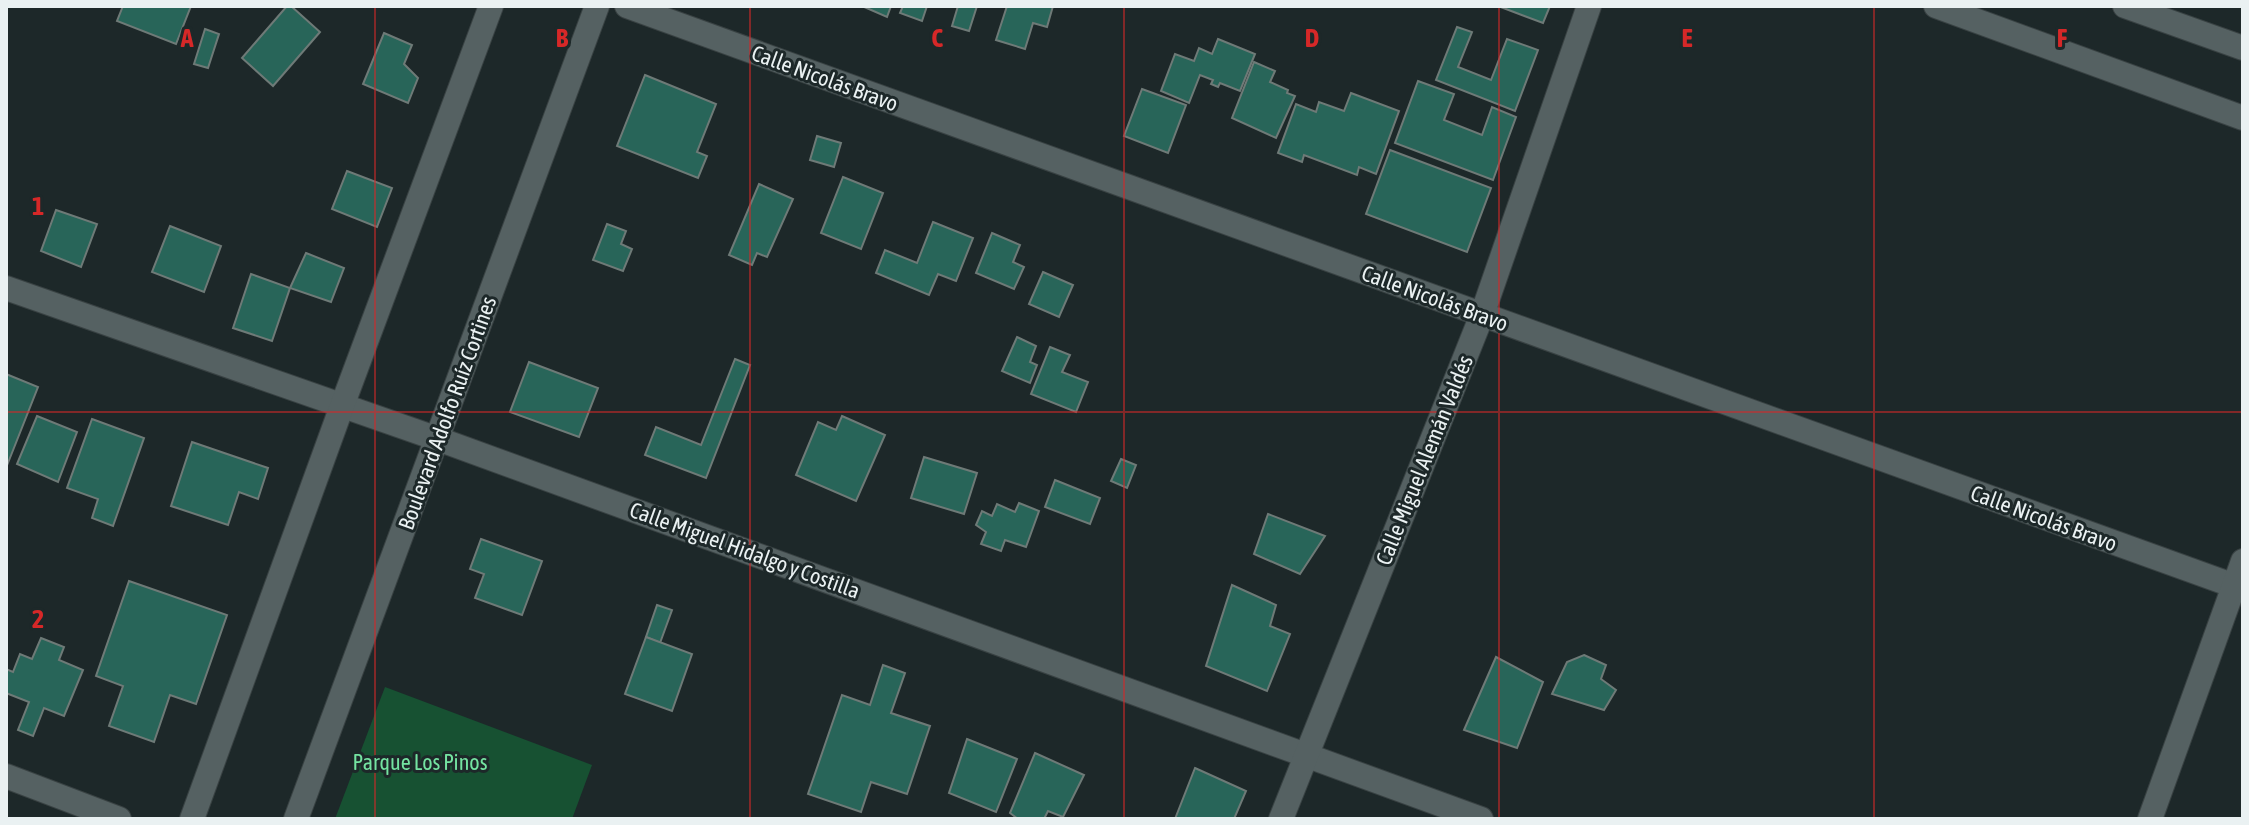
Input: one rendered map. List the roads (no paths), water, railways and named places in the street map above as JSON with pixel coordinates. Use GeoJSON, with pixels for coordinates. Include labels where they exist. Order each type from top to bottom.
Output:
{"type":"FeatureCollection","features":[{"type":"Feature","properties":{"kind":"street"},"geometry":{"type":"LineString","coordinates":[[192,819],[491,6]]}},
{"type":"Feature","properties":{"kind":"street","name":"Boulevard Adolfo Ruíz Cortines"},"geometry":{"type":"LineString","coordinates":[[296,819],[597,6]]}},
{"type":"Feature","properties":{"kind":"street","name":"Calle Nicolás Bravo"},"geometry":{"type":"LineString","coordinates":[[627,6],[2238,588]]}},
{"type":"Feature","properties":{"kind":"street","name":"Calle Miguel Alemán Valdés"},"geometry":{"type":"LineString","coordinates":[[1281,819],[1482,315],[1589,6]]}},
{"type":"Feature","properties":{"kind":"street"},"geometry":{"type":"LineString","coordinates":[[1936,6],[2243,118]]}},
{"type":"Feature","properties":{"kind":"street"},"geometry":{"type":"LineString","coordinates":[[2125,6],[2243,48]]}},
{"type":"Feature","properties":{"kind":"street","name":"Calle Miguel Hidalgo y Costilla"},"geometry":{"type":"LineString","coordinates":[[6,288],[438,439],[1481,819]]}},
{"type":"Feature","properties":{"kind":"street"},"geometry":{"type":"LineString","coordinates":[[2150,819],[2238,588],[2243,561]]}},
{"type":"Feature","properties":{"kind":"street"},"geometry":{"type":"LineString","coordinates":[[6,776],[119,819]]}},
{"type":"Feature","properties":{"kind":"park label","name":"Parque Los Pinos"},"geometry":{"type":"Point","coordinates":[420,762]}}]}
